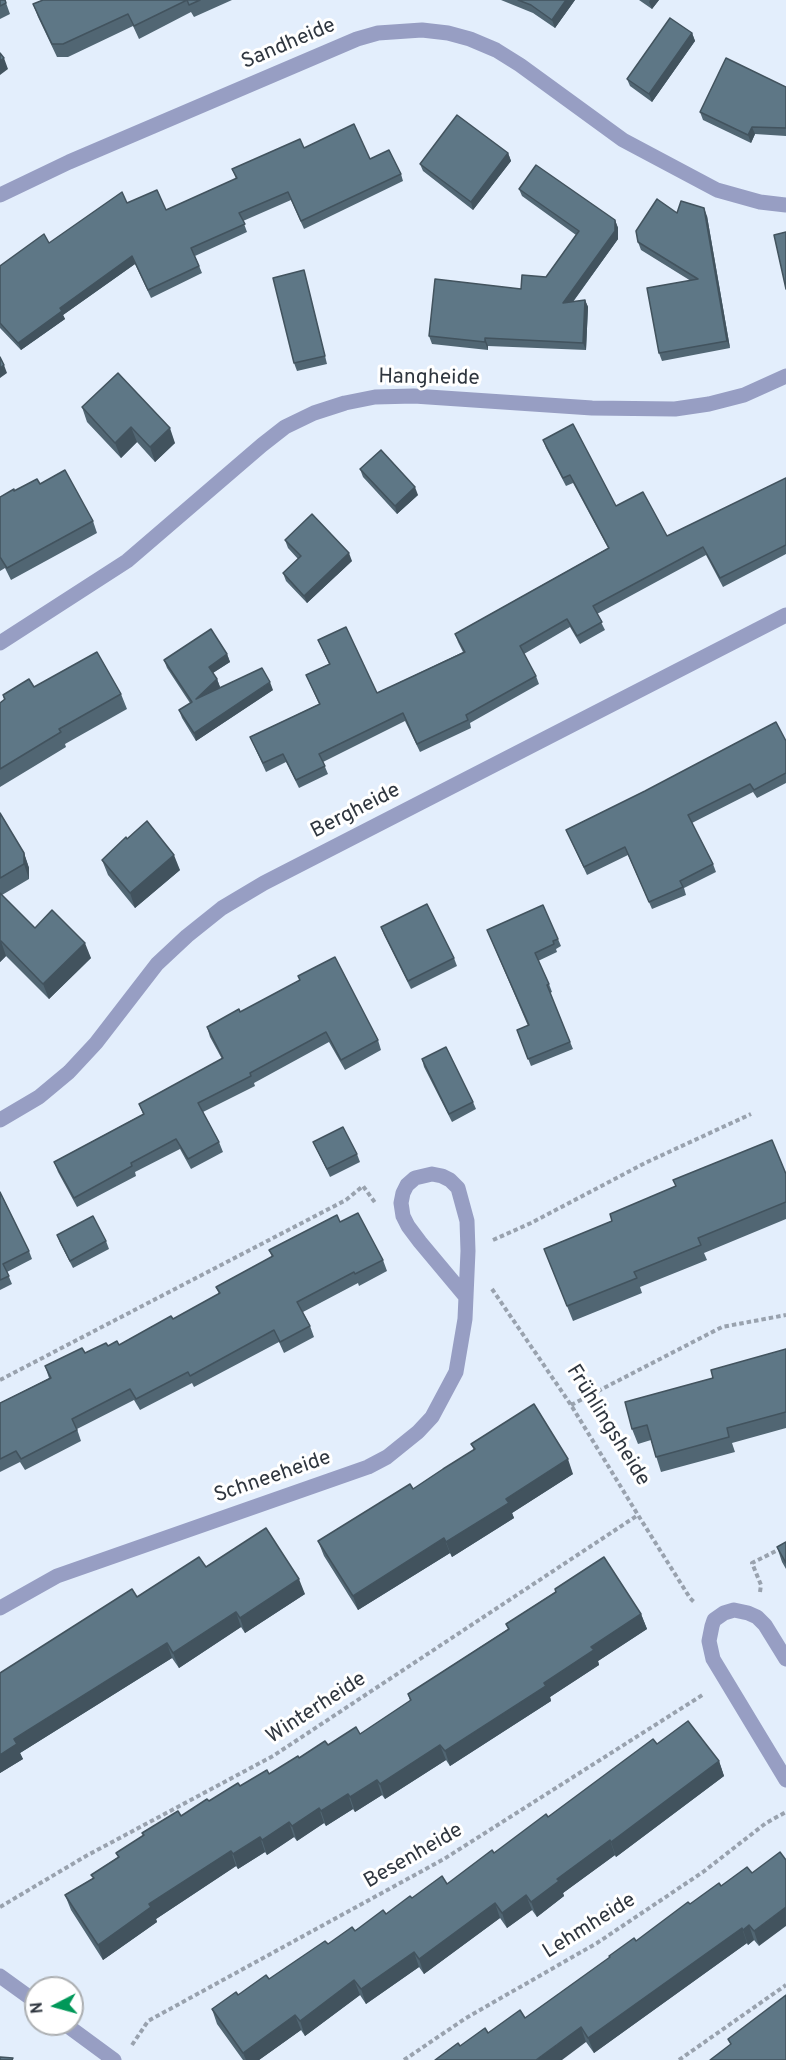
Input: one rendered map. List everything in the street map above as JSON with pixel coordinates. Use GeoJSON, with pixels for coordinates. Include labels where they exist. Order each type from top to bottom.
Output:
{"type":"FeatureCollection","features":[{"type":"Feature","properties":{"kind":"street","name":"Sandheide"},"geometry":{"type":"LineString","coordinates":[[0,195],[69,162],[357,39],[378,33],[422,30],[448,33],[496,50],[624,140],[717,190],[760,202],[786,205]]}},
{"type":"Feature","properties":{"kind":"street","name":"Hangheide"},"geometry":{"type":"LineString","coordinates":[[0,643],[127,561],[262,445],[285,428],[345,403],[375,397],[414,396],[592,408],[675,409],[710,404],[744,395],[786,376]]}},
{"type":"Feature","properties":{"kind":"street","name":"Bergheide"},"geometry":{"type":"LineString","coordinates":[[0,1120],[39,1097],[69,1072],[96,1043],[157,964],[222,908],[264,883],[786,615]]}},
{"type":"Feature","properties":{"kind":"street","name":"Schneeheide"},"geometry":{"type":"LineString","coordinates":[[0,1608],[57,1576],[368,1467],[387,1457],[410,1440],[432,1417],[456,1372],[462,1347],[468,1251],[464,1204],[458,1188],[450,1180],[432,1174],[415,1178],[403,1194],[401,1203],[403,1216]]}},
{"type":"Feature","properties":{"kind":"street"},"geometry":{"type":"LineString","coordinates":[[403,1216],[420,1242],[466,1297]]}},
{"type":"Feature","properties":{"kind":"street"},"geometry":{"type":"LineString","coordinates":[[786,1659],[765,1625],[757,1617],[741,1610],[734,1610],[714,1620],[709,1632],[713,1659],[786,1780]]}},
{"type":"Feature","properties":{"kind":"street"},"geometry":{"type":"LineString","coordinates":[[0,1976],[24,1993]]}},
{"type":"Feature","properties":{"kind":"street"},"geometry":{"type":"LineString","coordinates":[[81,2036],[114,2060]]}},
{"type":"Feature","properties":{"kind":"path"},"geometry":{"type":"LineString","coordinates":[[468,1251],[531,1223],[645,1162],[751,1114]]}},
{"type":"Feature","properties":{"kind":"path"},"geometry":{"type":"LineString","coordinates":[[0,1380],[346,1200],[363,1186],[372,1201],[381,1208],[403,1216]]}},
{"type":"Feature","properties":{"kind":"path","name":"Frühlingsheide"},"geometry":{"type":"LineString","coordinates":[[490,1286],[571,1405],[690,1598],[714,1620]]}},
{"type":"Feature","properties":{"kind":"path"},"geometry":{"type":"LineString","coordinates":[[571,1405],[722,1327],[786,1315]]}},
{"type":"Feature","properties":{"kind":"path","name":"Winterheide"},"geometry":{"type":"LineString","coordinates":[[0,1907],[86,1856],[273,1756],[638,1515]]}},
{"type":"Feature","properties":{"kind":"path"},"geometry":{"type":"LineString","coordinates":[[757,1617],[762,1585],[752,1563],[786,1546]]}},
{"type":"Feature","properties":{"kind":"path","name":"Besenheide"},"geometry":{"type":"LineString","coordinates":[[128,2050],[148,2021],[444,1859],[726,1681]]}},
{"type":"Feature","properties":{"kind":"path","name":"Lehmheide"},"geometry":{"type":"LineString","coordinates":[[404,2060],[466,2018],[597,1943],[704,1872],[766,1822],[786,1812]]}},
{"type":"Feature","properties":{"kind":"path"},"geometry":{"type":"LineString","coordinates":[[679,2060],[786,1985]]}},
{"type":"Feature","properties":{"kind":"building"},"geometry":{"type":"Polygon","coordinates":[[[0,0],[5,0],[6,3],[0,6],[0,0]]]}},
{"type":"Feature","properties":{"kind":"building"},"geometry":{"type":"Polygon","coordinates":[[[43,0],[187,0],[134,26],[128,14],[63,44],[52,44],[33,4],[43,0]]]}},
{"type":"Feature","properties":{"kind":"building"},"geometry":{"type":"Polygon","coordinates":[[[187,0],[200,0],[189,5],[187,0]]]}},
{"type":"Feature","properties":{"kind":"building"},"geometry":{"type":"Polygon","coordinates":[[[518,0],[566,0],[552,20],[531,5],[518,0]]]}},
{"type":"Feature","properties":{"kind":"building"},"geometry":{"type":"Polygon","coordinates":[[[670,18],[692,33],[649,94],[627,79],[670,18]]]}},
{"type":"Feature","properties":{"kind":"building"},"geometry":{"type":"Polygon","coordinates":[[[726,58],[786,87],[786,128],[752,127],[748,135],[700,112],[726,58]]]}},
{"type":"Feature","properties":{"kind":"building"},"geometry":{"type":"Polygon","coordinates":[[[457,115],[508,153],[471,202],[420,164],[457,115]]]}},
{"type":"Feature","properties":{"kind":"building"},"geometry":{"type":"Polygon","coordinates":[[[354,124],[370,159],[389,150],[401,174],[301,221],[288,192],[239,213],[245,224],[191,248],[199,266],[148,290],[132,256],[60,308],[62,311],[18,343],[0,323],[0,266],[44,234],[49,243],[122,192],[127,203],[157,190],[166,210],[237,178],[232,169],[300,139],[304,148],[354,124]]]}},
{"type":"Feature","properties":{"kind":"building"},"geometry":{"type":"Polygon","coordinates":[[[536,165],[615,220],[615,231],[563,303],[585,300],[583,343],[485,338],[485,342],[429,336],[435,279],[521,289],[522,275],[546,277],[579,231],[519,189],[536,165]]]}},
{"type":"Feature","properties":{"kind":"building"},"geometry":{"type":"Polygon","coordinates":[[[657,199],[677,213],[681,201],[704,208],[727,341],[659,353],[647,288],[698,279],[638,242],[636,231],[657,199]]]}},
{"type":"Feature","properties":{"kind":"building"},"geometry":{"type":"Polygon","coordinates":[[[786,232],[786,289],[774,235],[786,232]]]}},
{"type":"Feature","properties":{"kind":"building"},"geometry":{"type":"Polygon","coordinates":[[[304,270],[325,356],[294,363],[273,278],[304,270]]]}},
{"type":"Feature","properties":{"kind":"building"},"geometry":{"type":"Polygon","coordinates":[[[118,373],[170,428],[150,447],[131,427],[115,443],[82,407],[118,373]]]}},
{"type":"Feature","properties":{"kind":"building"},"geometry":{"type":"Polygon","coordinates":[[[573,424],[616,506],[643,492],[667,536],[786,478],[786,545],[720,578],[703,547],[593,606],[602,622],[577,636],[567,619],[520,646],[536,676],[466,715],[468,720],[417,744],[403,713],[319,754],[325,766],[296,780],[283,754],[263,763],[250,737],[320,704],[306,675],[330,664],[318,640],[346,627],[377,693],[465,652],[455,634],[609,548],[570,475],[563,478],[543,440],[573,424]]]}},
{"type":"Feature","properties":{"kind":"building"},"geometry":{"type":"Polygon","coordinates":[[[381,450],[415,487],[395,506],[360,469],[381,450]]]}},
{"type":"Feature","properties":{"kind":"building"},"geometry":{"type":"Polygon","coordinates":[[[65,470],[93,521],[7,568],[0,557],[0,497],[37,479],[40,484],[65,470]]]}},
{"type":"Feature","properties":{"kind":"building"},"geometry":{"type":"Polygon","coordinates":[[[312,514],[349,553],[304,596],[283,573],[301,556],[285,540],[312,514]]]}},
{"type":"Feature","properties":{"kind":"building"},"geometry":{"type":"Polygon","coordinates":[[[211,629],[227,654],[209,667],[217,679],[196,699],[262,668],[270,682],[194,733],[179,710],[192,702],[164,660],[211,629]]]}},
{"type":"Feature","properties":{"kind":"building"},"geometry":{"type":"Polygon","coordinates":[[[97,652],[121,694],[59,729],[61,732],[0,769],[0,703],[5,699],[3,695],[29,679],[34,687],[97,652]]]}},
{"type":"Feature","properties":{"kind":"building"},"geometry":{"type":"Polygon","coordinates":[[[776,722],[786,741],[786,773],[754,790],[750,784],[688,815],[713,864],[680,881],[683,887],[649,902],[625,847],[584,867],[566,830],[776,722]]]}},
{"type":"Feature","properties":{"kind":"building"},"geometry":{"type":"Polygon","coordinates":[[[0,813],[24,853],[24,864],[0,878],[0,813]]]}},
{"type":"Feature","properties":{"kind":"building"},"geometry":{"type":"Polygon","coordinates":[[[147,821],[174,855],[130,893],[102,860],[147,821]]]}},
{"type":"Feature","properties":{"kind":"building"},"geometry":{"type":"Polygon","coordinates":[[[0,893],[35,928],[52,910],[85,943],[43,984],[0,942],[0,893]]]}},
{"type":"Feature","properties":{"kind":"building"},"geometry":{"type":"Polygon","coordinates":[[[427,904],[454,958],[408,981],[381,927],[427,904]]]}},
{"type":"Feature","properties":{"kind":"building"},"geometry":{"type":"Polygon","coordinates":[[[543,905],[558,939],[553,941],[554,944],[535,953],[570,1042],[528,1059],[517,1030],[529,1025],[487,930],[543,905]]]}},
{"type":"Feature","properties":{"kind":"building"},"geometry":{"type":"Polygon","coordinates":[[[335,957],[378,1040],[341,1060],[326,1032],[250,1073],[251,1076],[198,1103],[219,1142],[188,1159],[176,1139],[74,1198],[54,1162],[144,1114],[139,1104],[223,1058],[207,1027],[300,980],[298,976],[335,957]]]}},
{"type":"Feature","properties":{"kind":"building"},"geometry":{"type":"Polygon","coordinates":[[[446,1047],[473,1102],[449,1114],[422,1059],[446,1047]]]}},
{"type":"Feature","properties":{"kind":"building"},"geometry":{"type":"Polygon","coordinates":[[[343,1127],[357,1154],[327,1169],[313,1142],[343,1127]]]}},
{"type":"Feature","properties":{"kind":"building"},"geometry":{"type":"Polygon","coordinates":[[[772,1140],[786,1174],[786,1202],[698,1238],[701,1245],[634,1272],[637,1278],[567,1306],[544,1249],[612,1221],[610,1214],[676,1186],[673,1180],[772,1140]]]}},
{"type":"Feature","properties":{"kind":"building"},"geometry":{"type":"Polygon","coordinates":[[[0,1192],[29,1251],[3,1264],[9,1276],[0,1280],[0,1192]]]}},
{"type":"Feature","properties":{"kind":"building"},"geometry":{"type":"Polygon","coordinates":[[[358,1213],[383,1260],[355,1274],[354,1272],[297,1302],[310,1326],[280,1342],[274,1330],[190,1376],[188,1372],[136,1399],[130,1389],[72,1419],[77,1430],[21,1459],[16,1451],[0,1459],[0,1403],[51,1378],[45,1366],[82,1348],[85,1353],[106,1343],[108,1346],[117,1341],[119,1345],[171,1316],[173,1319],[220,1293],[216,1287],[273,1256],[269,1250],[337,1215],[340,1222],[358,1213]]]}},
{"type":"Feature","properties":{"kind":"building"},"geometry":{"type":"Polygon","coordinates":[[[93,1216],[106,1241],[70,1261],[57,1235],[93,1216]]]}},
{"type":"Feature","properties":{"kind":"building"},"geometry":{"type":"Polygon","coordinates":[[[786,1349],[786,1412],[727,1428],[729,1437],[656,1457],[647,1425],[632,1429],[625,1402],[713,1378],[711,1370],[786,1349]]]}},
{"type":"Feature","properties":{"kind":"building"},"geometry":{"type":"Polygon","coordinates":[[[534,1404],[568,1459],[506,1499],[509,1503],[446,1542],[444,1538],[353,1596],[318,1541],[410,1484],[413,1489],[475,1449],[471,1444],[534,1404]]]}},
{"type":"Feature","properties":{"kind":"building"},"geometry":{"type":"Polygon","coordinates":[[[266,1528],[299,1579],[240,1618],[236,1612],[173,1653],[167,1643],[14,1739],[17,1744],[0,1755],[0,1673],[132,1589],[137,1597],[199,1557],[206,1567],[266,1528]]]}},
{"type":"Feature","properties":{"kind":"building"},"geometry":{"type":"Polygon","coordinates":[[[786,1542],[786,1563],[777,1547],[786,1542]]]}},
{"type":"Feature","properties":{"kind":"building"},"geometry":{"type":"Polygon","coordinates":[[[604,1557],[641,1614],[591,1647],[594,1650],[544,1683],[546,1686],[445,1751],[440,1745],[380,1784],[377,1780],[321,1811],[319,1808],[292,1826],[289,1822],[262,1840],[260,1837],[233,1854],[231,1851],[149,1904],[151,1907],[98,1945],[65,1895],[94,1878],[91,1875],[119,1857],[116,1853],[144,1835],[142,1833],[178,1811],[181,1816],[238,1783],[240,1786],[267,1770],[269,1774],[325,1741],[328,1745],[356,1727],[360,1734],[411,1700],[408,1694],[509,1629],[506,1624],[556,1592],[555,1589],[604,1557]]]}},
{"type":"Feature","properties":{"kind":"building"},"geometry":{"type":"Polygon","coordinates":[[[688,1721],[719,1761],[611,1842],[610,1840],[557,1879],[559,1881],[531,1902],[526,1895],[502,1913],[495,1903],[419,1959],[414,1952],[361,1989],[354,1980],[300,2021],[295,2015],[243,2053],[212,2009],[236,1992],[238,1995],[266,1975],[269,1979],[325,1941],[328,1944],[352,1927],[355,1931],[383,1910],[386,1914],[442,1876],[447,1884],[492,1850],[494,1853],[546,1814],[548,1817],[653,1739],[657,1744],[688,1721]]]}},
{"type":"Feature","properties":{"kind":"building"},"geometry":{"type":"Polygon","coordinates":[[[780,1852],[786,1860],[786,1907],[754,1931],[749,1925],[743,1930],[742,1928],[588,2038],[581,2027],[536,2060],[435,2060],[458,2043],[460,2046],[485,2028],[488,2033],[520,2010],[525,2018],[634,1938],[636,1941],[688,1902],[690,1904],[719,1883],[721,1886],[747,1867],[752,1873],[780,1852]]]}},
{"type":"Feature","properties":{"kind":"building"},"geometry":{"type":"Polygon","coordinates":[[[786,1995],[786,2060],[710,2060],[731,2044],[728,2039],[786,1995]]]}},
{"type":"Feature","properties":{"kind":"building"},"geometry":{"type":"Polygon","coordinates":[[[0,2057],[13,2058],[12,2060],[0,2060],[0,2057]]]}}]}
